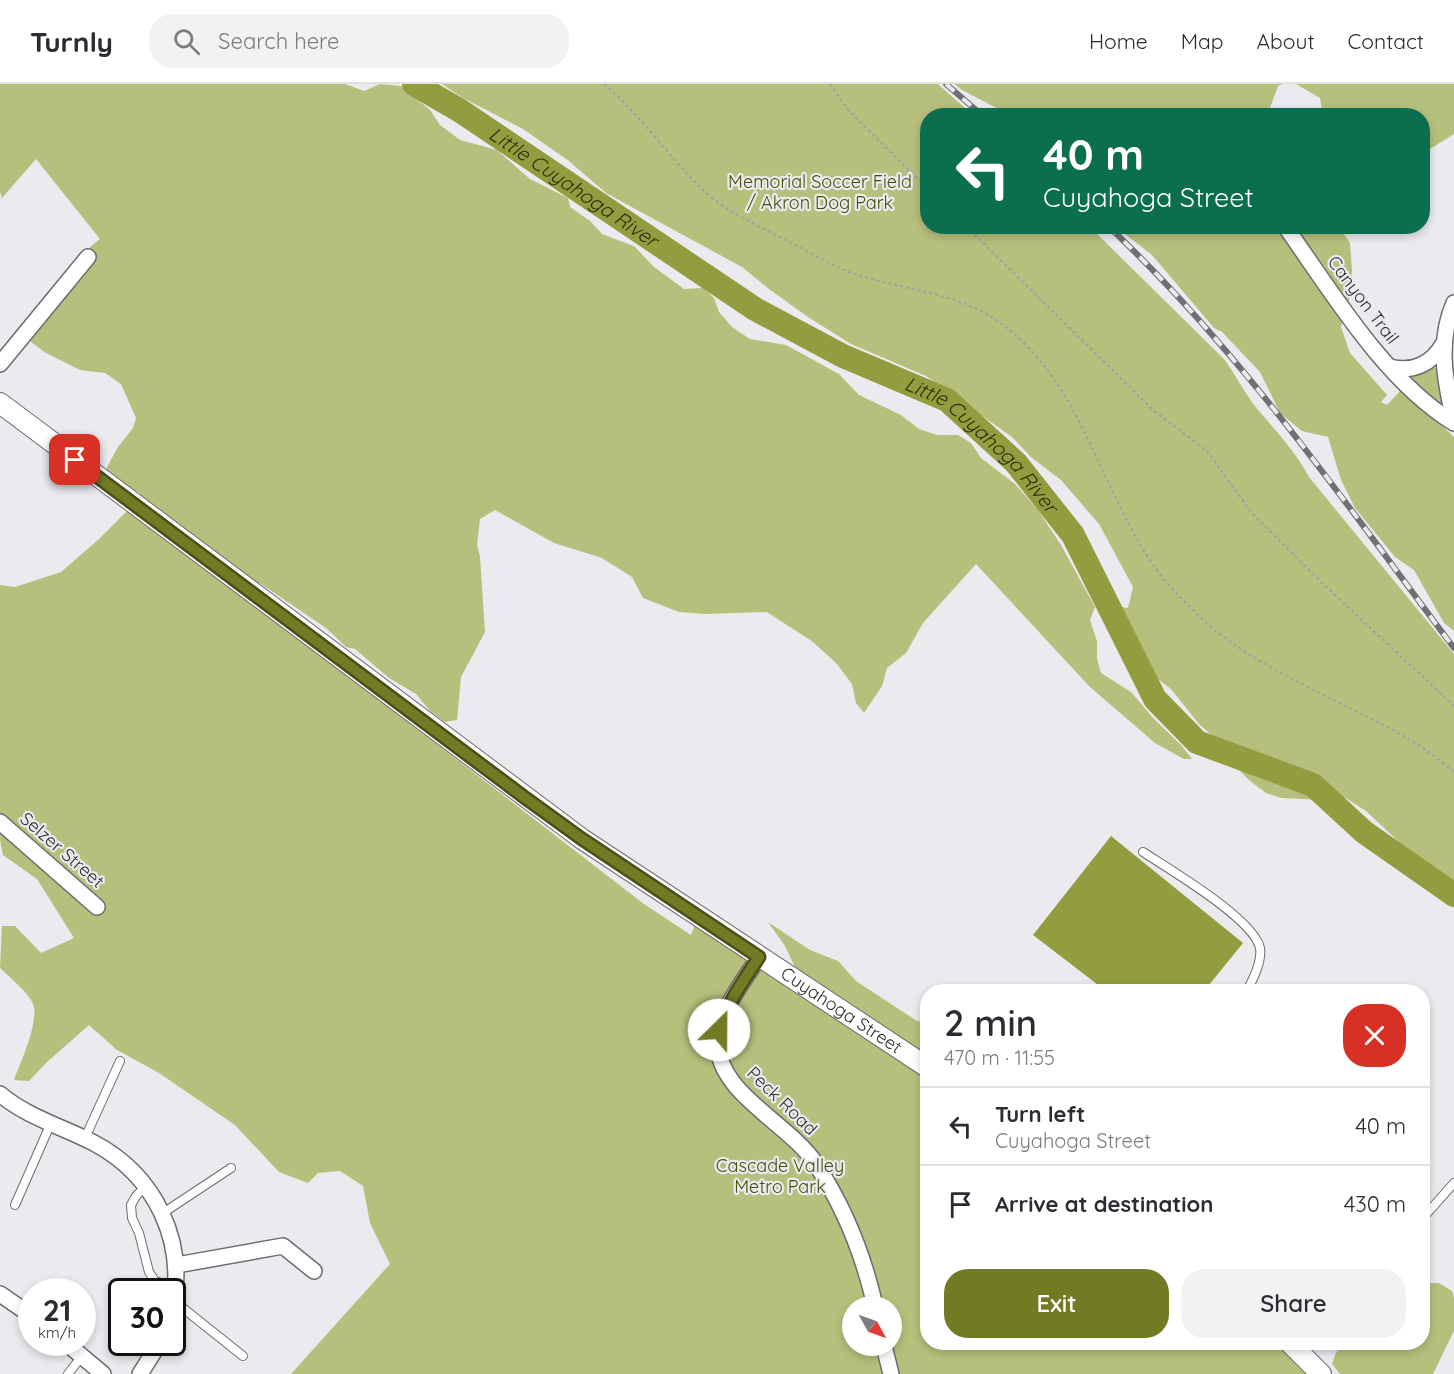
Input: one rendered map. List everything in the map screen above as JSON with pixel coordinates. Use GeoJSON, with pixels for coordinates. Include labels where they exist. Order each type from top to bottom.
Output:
{"type":"FeatureCollection","features":[{"type":"Feature","properties":{"kind":"street","name":"Canyon Trail"},"geometry":{"type":"LineString","coordinates":[[1291,234],[1363,335],[1390,367],[1427,404],[1454,422]]}},
{"type":"Feature","properties":{"kind":"street"},"geometry":{"type":"LineString","coordinates":[[0,364],[88,257]]}},
{"type":"Feature","properties":{"kind":"street"},"geometry":{"type":"LineString","coordinates":[[1454,303],[1443,344],[1444,371],[1454,422]]}},
{"type":"Feature","properties":{"kind":"street","name":"Canyon Trail"},"geometry":{"type":"LineString","coordinates":[[1390,367],[1400,369],[1419,367],[1434,357],[1443,344]]}},
{"type":"Feature","properties":{"kind":"street","name":"Cuyahoga Street"},"geometry":{"type":"LineString","coordinates":[[0,403],[582,839],[920,1062]]}},
{"type":"Feature","properties":{"kind":"street","name":"Selzer Street"},"geometry":{"type":"LineString","coordinates":[[0,822],[98,907]]}},
{"type":"Feature","properties":{"kind":"street","name":"Peck Road"},"geometry":{"type":"LineString","coordinates":[[759,957],[722,1019],[717,1042],[718,1053],[733,1084],[747,1099],[787,1131],[815,1162],[860,1252],[872,1296]]}},
{"type":"Feature","properties":{"kind":"street"},"geometry":{"type":"LineString","coordinates":[[0,1094],[24,1111],[85,1138],[127,1164],[146,1186],[163,1213],[172,1238],[177,1278]]}},
{"type":"Feature","properties":{"kind":"street"},"geometry":{"type":"LineString","coordinates":[[177,1265],[283,1246],[314,1271]]}},
{"type":"Feature","properties":{"kind":"street"},"geometry":{"type":"LineString","coordinates":[[0,1294],[18,1306]]}},
{"type":"Feature","properties":{"kind":"street"},"geometry":{"type":"LineString","coordinates":[[1300,1350],[1321,1374]]}},
{"type":"Feature","properties":{"kind":"street"},"geometry":{"type":"LineString","coordinates":[[82,1356],[103,1374]]}},
{"type":"Feature","properties":{"kind":"street"},"geometry":{"type":"LineString","coordinates":[[140,1374],[151,1356]]}},
{"type":"Feature","properties":{"kind":"street"},"geometry":{"type":"LineString","coordinates":[[887,1356],[891,1374]]}},
{"type":"Feature","properties":{"kind":"lane"},"geometry":{"type":"LineString","coordinates":[[1143,852],[1204,892],[1244,923],[1260,947],[1258,964],[1249,984]]}},
{"type":"Feature","properties":{"kind":"lane"},"geometry":{"type":"LineString","coordinates":[[85,1138],[120,1061]]}},
{"type":"Feature","properties":{"kind":"lane"},"geometry":{"type":"LineString","coordinates":[[15,1205],[51,1123]]}},
{"type":"Feature","properties":{"kind":"lane"},"geometry":{"type":"LineString","coordinates":[[163,1213],[231,1168]]}},
{"type":"Feature","properties":{"kind":"lane"},"geometry":{"type":"LineString","coordinates":[[1430,1210],[1454,1183]]}},
{"type":"Feature","properties":{"kind":"lane"},"geometry":{"type":"LineString","coordinates":[[146,1186],[131,1205],[132,1218],[153,1278]]}},
{"type":"Feature","properties":{"kind":"lane"},"geometry":{"type":"LineString","coordinates":[[186,1314],[243,1356]]}},
{"type":"Feature","properties":{"kind":"lane"},"geometry":{"type":"LineString","coordinates":[[68,1374],[82,1356]]}},
{"type":"Feature","properties":{"kind":"path"},"geometry":{"type":"LineString","coordinates":[[604,84],[627,104],[706,193],[735,213],[854,275],[968,305],[997,320],[1011,331],[1042,365],[1075,413],[1145,554],[1161,576],[1203,620],[1224,638],[1305,686],[1416,743],[1435,755],[1454,772]]}},
{"type":"Feature","properties":{"kind":"path"},"geometry":{"type":"LineString","coordinates":[[830,84],[848,110],[920,181]]}},
{"type":"Feature","properties":{"kind":"path"},"geometry":{"type":"LineString","coordinates":[[974,234],[1153,410],[1207,451],[1251,512],[1320,581],[1454,706]]}},
{"type":"Feature","properties":{"kind":"green space"},"geometry":{"type":"Polygon","coordinates":[[[0,84],[345,84],[364,91],[380,84],[401,86],[430,110],[440,125],[460,140],[497,150],[530,179],[568,198],[570,207],[590,221],[602,234],[634,246],[654,267],[684,289],[704,288],[714,298],[719,312],[732,327],[750,339],[786,345],[839,374],[859,395],[901,415],[919,429],[937,435],[958,435],[971,443],[981,458],[1015,484],[1038,510],[1061,545],[1095,607],[1090,620],[1097,641],[1097,659],[1101,673],[1131,692],[1192,759],[1184,759],[1155,743],[1090,687],[976,564],[923,623],[906,653],[887,668],[882,686],[864,713],[856,703],[852,684],[836,663],[813,642],[767,612],[705,614],[679,612],[643,598],[632,577],[602,558],[554,543],[495,510],[480,519],[477,545],[480,556],[485,632],[461,677],[457,720],[445,722],[430,711],[416,694],[389,678],[355,649],[346,647],[326,628],[261,584],[242,577],[140,503],[140,493],[118,484],[107,476],[107,467],[118,447],[133,428],[136,418],[121,384],[105,373],[80,370],[46,353],[31,342],[32,335],[84,276],[91,258],[90,247],[100,239],[36,159],[2,198],[0,192],[0,84]]]}},
{"type":"Feature","properties":{"kind":"green space","name":"Memorial Soccer Field / Akron Dog Park"},"geometry":{"type":"Polygon","coordinates":[[[442,84],[938,84],[965,108],[920,108],[920,234],[1097,234],[1224,359],[1253,404],[1292,450],[1309,477],[1454,654],[1454,889],[1415,857],[1366,811],[1344,797],[1324,800],[1281,798],[1266,793],[1237,768],[1224,746],[1199,724],[1171,689],[1147,671],[1130,641],[1116,606],[1128,608],[1133,587],[1099,524],[1061,480],[1032,458],[1012,437],[926,376],[851,344],[808,317],[742,267],[606,193],[569,161],[523,129],[463,98],[442,84]]]}},
{"type":"Feature","properties":{"kind":"green space"},"geometry":{"type":"Polygon","coordinates":[[[954,84],[1283,84],[1278,86],[1270,108],[997,108],[954,84]]]}},
{"type":"Feature","properties":{"kind":"green space"},"geometry":{"type":"Polygon","coordinates":[[[1296,84],[1454,84],[1454,134],[1430,149],[1430,108],[1322,108],[1320,98],[1296,84]]]}},
{"type":"Feature","properties":{"kind":"green space"},"geometry":{"type":"Polygon","coordinates":[[[1125,234],[1344,234],[1350,243],[1352,271],[1350,296],[1341,327],[1350,353],[1387,395],[1381,402],[1387,405],[1402,389],[1454,437],[1454,631],[1444,623],[1414,570],[1395,557],[1355,508],[1341,480],[1328,437],[1302,431],[1280,413],[1260,372],[1222,332],[1214,328],[1152,255],[1125,234]]]}},
{"type":"Feature","properties":{"kind":"green space"},"geometry":{"type":"Polygon","coordinates":[[[1432,367],[1436,368],[1442,406],[1410,377],[1432,367]]]}},
{"type":"Feature","properties":{"kind":"green space","name":"Cascade Valley Metro Park"},"geometry":{"type":"Polygon","coordinates":[[[128,510],[376,697],[644,904],[691,935],[698,917],[803,984],[785,946],[768,922],[810,950],[838,961],[856,981],[920,1022],[920,1350],[1296,1350],[1321,1374],[291,1374],[390,1264],[370,1223],[363,1186],[340,1171],[318,1173],[308,1183],[279,1172],[235,1125],[159,1073],[117,1050],[89,1025],[29,1081],[14,1080],[31,1034],[34,1007],[25,992],[0,968],[2,926],[15,926],[41,953],[74,938],[37,879],[3,855],[0,840],[0,585],[15,587],[61,572],[128,510]]]}},
{"type":"Feature","properties":{"kind":"green space"},"geometry":{"type":"Polygon","coordinates":[[[1430,1283],[1439,1283],[1452,1291],[1454,1331],[1433,1374],[1340,1374],[1332,1364],[1339,1350],[1430,1350],[1430,1283]]]}},
{"type":"Feature","properties":{"kind":"shaded area"},"geometry":{"type":"Polygon","coordinates":[[[1111,836],[1243,943],[1210,984],[1097,984],[1033,935],[1111,836]]]}},
{"type":"Feature","properties":{"kind":"waterway","name":"Little Cuyahoga River"},"geometry":{"type":"LineString","coordinates":[[414,84],[459,110],[755,309],[843,356],[947,400],[1016,463],[1073,535],[1155,699],[1197,742],[1313,785],[1364,832],[1454,895]]}},
{"type":"Feature","properties":{"kind":"railway"},"geometry":{"type":"LineString","coordinates":[[946,84],[974,108]]}},
{"type":"Feature","properties":{"kind":"railway"},"geometry":{"type":"LineString","coordinates":[[1116,234],[1157,274],[1247,376],[1332,484],[1454,648]]}},
{"type":"Feature","properties":{"kind":"route"},"geometry":{"type":"LineString","coordinates":[[75,460],[524,797],[582,839],[759,957],[732,1000],[719,1030]]}}]}
